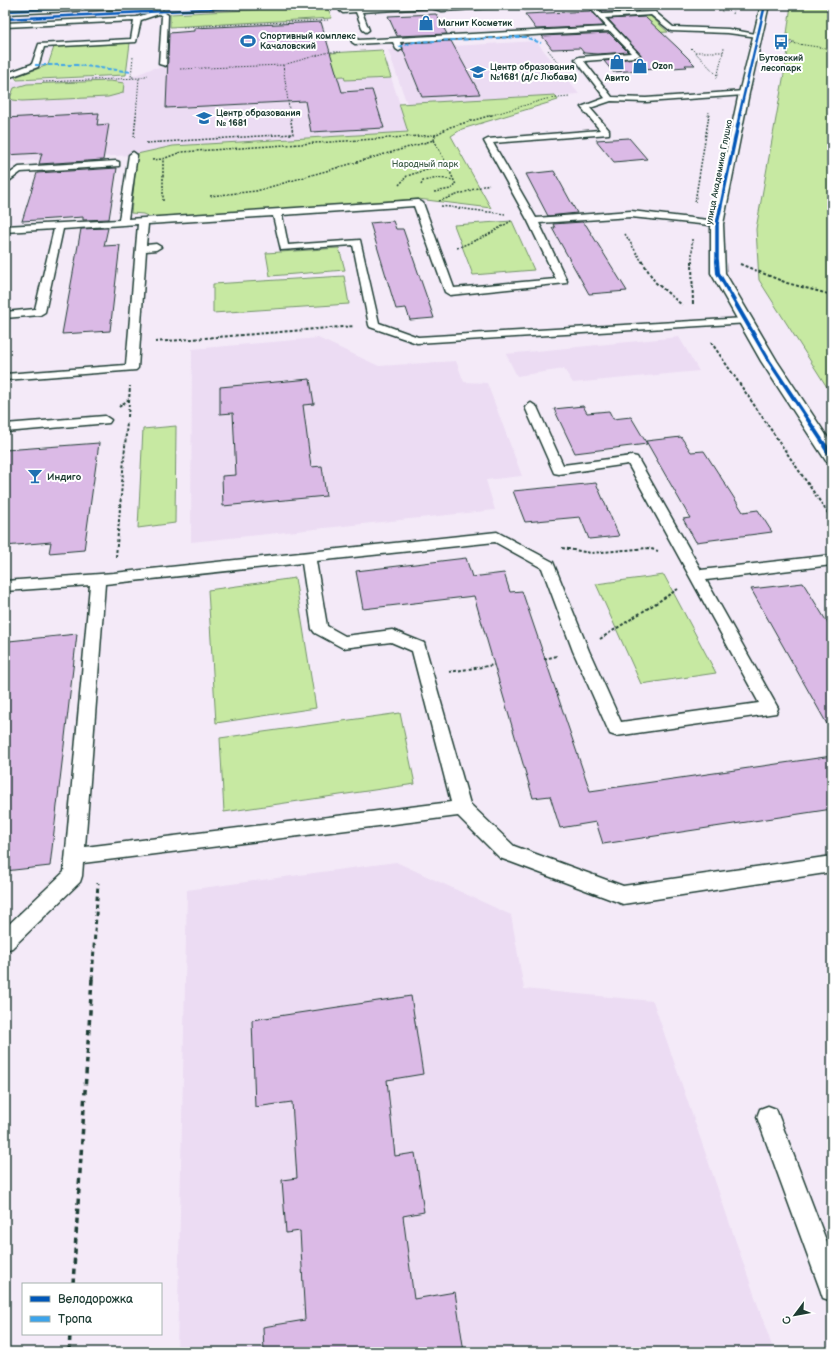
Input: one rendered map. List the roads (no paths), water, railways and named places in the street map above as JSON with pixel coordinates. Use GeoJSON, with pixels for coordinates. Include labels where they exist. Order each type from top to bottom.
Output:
{"type":"FeatureCollection","features":[{"type":"Feature","properties":{"kind":"street"},"geometry":{"type":"LineString","coordinates":[[5,11],[144,5]]}},
{"type":"Feature","properties":{"kind":"street","name":"улица Академика Глушко"},"geometry":{"type":"LineString","coordinates":[[765,5],[744,93],[717,224],[716,241],[718,273],[745,321],[832,457]]}},
{"type":"Feature","properties":{"kind":"lane"},"geometry":{"type":"LineString","coordinates":[[346,19],[342,8],[358,10],[431,6],[442,9],[508,5]]}},
{"type":"Feature","properties":{"kind":"lane"},"geometry":{"type":"LineString","coordinates":[[523,5],[524,7],[547,6]]}},
{"type":"Feature","properties":{"kind":"lane"},"geometry":{"type":"LineString","coordinates":[[591,5],[636,55],[579,59],[610,99]]}},
{"type":"Feature","properties":{"kind":"lane"},"geometry":{"type":"LineString","coordinates":[[5,25],[138,18],[159,10],[165,15],[162,64]]}},
{"type":"Feature","properties":{"kind":"lane"},"geometry":{"type":"LineString","coordinates":[[358,10],[366,30]]}},
{"type":"Feature","properties":{"kind":"lane"},"geometry":{"type":"LineString","coordinates":[[600,16],[653,13],[671,29],[728,31],[758,35]]}},
{"type":"Feature","properties":{"kind":"lane"},"geometry":{"type":"LineString","coordinates":[[5,77],[35,65],[41,45],[134,41],[138,18]]}},
{"type":"Feature","properties":{"kind":"lane"},"geometry":{"type":"LineString","coordinates":[[353,36],[355,42],[612,28]]}},
{"type":"Feature","properties":{"kind":"lane"},"geometry":{"type":"LineString","coordinates":[[396,40],[399,49]]}},
{"type":"Feature","properties":{"kind":"lane"},"geometry":{"type":"LineString","coordinates":[[5,230],[418,203],[450,292],[562,281],[533,221],[488,141],[606,132],[585,107],[610,99],[646,100],[744,93]]}},
{"type":"Feature","properties":{"kind":"lane"},"geometry":{"type":"LineString","coordinates":[[123,222],[133,155]]}},
{"type":"Feature","properties":{"kind":"lane"},"geometry":{"type":"LineString","coordinates":[[5,181],[19,170],[116,164]]}},
{"type":"Feature","properties":{"kind":"lane"},"geometry":{"type":"LineString","coordinates":[[277,213],[284,248],[357,242],[374,325],[417,340],[745,321]]}},
{"type":"Feature","properties":{"kind":"lane"},"geometry":{"type":"LineString","coordinates":[[533,221],[631,214],[717,224]]}},
{"type":"Feature","properties":{"kind":"lane"},"geometry":{"type":"LineString","coordinates":[[5,377],[132,368],[132,343],[143,221]]}},
{"type":"Feature","properties":{"kind":"lane"},"geometry":{"type":"LineString","coordinates":[[5,314],[40,312],[59,226]]}},
{"type":"Feature","properties":{"kind":"lane"},"geometry":{"type":"LineString","coordinates":[[141,248],[156,247]]}},
{"type":"Feature","properties":{"kind":"lane"},"geometry":{"type":"LineString","coordinates":[[5,586],[98,579],[498,537],[548,565],[581,651],[616,729],[770,708],[632,460],[559,470],[531,406]]}},
{"type":"Feature","properties":{"kind":"lane"},"geometry":{"type":"LineString","coordinates":[[5,428],[105,420]]}},
{"type":"Feature","properties":{"kind":"lane"},"geometry":{"type":"LineString","coordinates":[[308,558],[320,629],[343,642],[392,636],[419,647],[462,808],[507,852],[623,895],[832,864]]}},
{"type":"Feature","properties":{"kind":"lane"},"geometry":{"type":"LineString","coordinates":[[697,576],[832,560]]}},
{"type":"Feature","properties":{"kind":"lane"},"geometry":{"type":"LineString","coordinates":[[5,941],[73,876],[98,579]]}},
{"type":"Feature","properties":{"kind":"lane"},"geometry":{"type":"LineString","coordinates":[[75,856],[462,808]]}},
{"type":"Feature","properties":{"kind":"lane"},"geometry":{"type":"LineString","coordinates":[[768,1117],[832,1289]]}},
{"type":"Feature","properties":{"kind":"place","name":"Магнит Косметик"},"geometry":{"type":"Point","coordinates":[426,23]}},
{"type":"Feature","properties":{"kind":"place","name":"Спортивный комплекс Качаловский"},"geometry":{"type":"Point","coordinates":[248,41]}},
{"type":"Feature","properties":{"kind":"place","name":"Бутовский лесопарк"},"geometry":{"type":"Point","coordinates":[781,42]}},
{"type":"Feature","properties":{"kind":"place","name":"Авито"},"geometry":{"type":"Point","coordinates":[617,62]}},
{"type":"Feature","properties":{"kind":"place","name":"Ozon"},"geometry":{"type":"Point","coordinates":[640,66]}},
{"type":"Feature","properties":{"kind":"place","name":"Центр образования №1681 (д/с Любава)"},"geometry":{"type":"Point","coordinates":[478,72]}},
{"type":"Feature","properties":{"kind":"place","name":"Центр образования № 1681"},"geometry":{"type":"Point","coordinates":[204,118]}},
{"type":"Feature","properties":{"kind":"place","name":"Индиго"},"geometry":{"type":"Point","coordinates":[35,476]}},
{"type":"Feature","properties":{"kind":"park label","name":"Народный парк"},"geometry":{"type":"Point","coordinates":[425,164]}}]}
